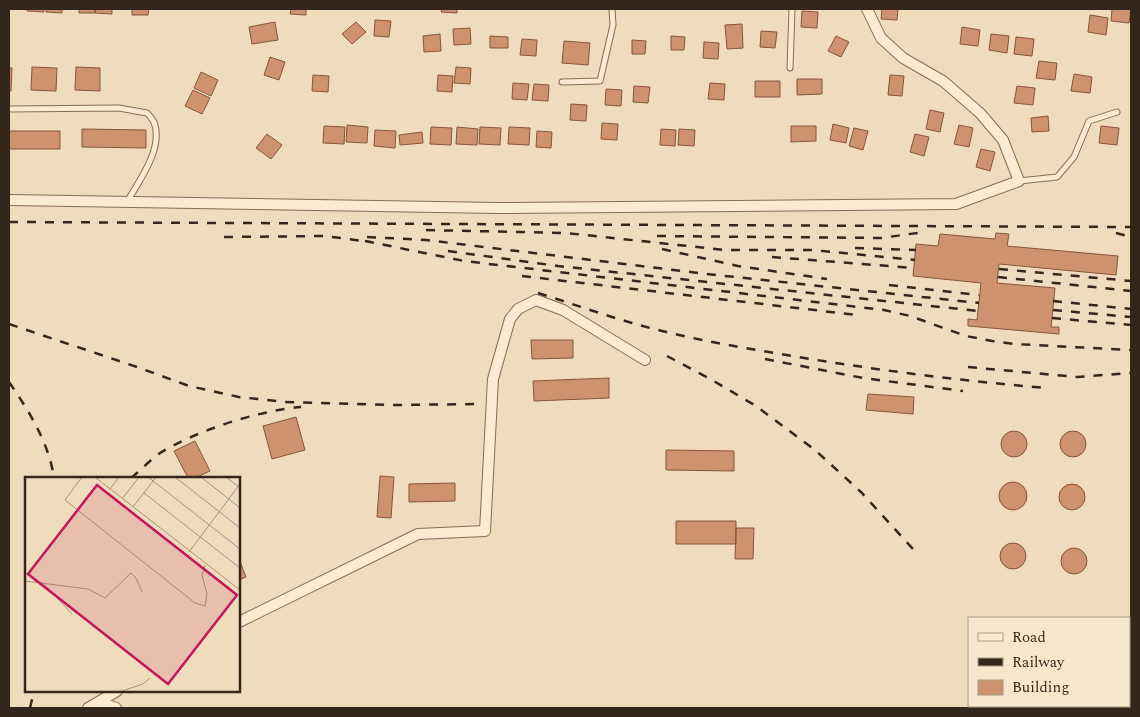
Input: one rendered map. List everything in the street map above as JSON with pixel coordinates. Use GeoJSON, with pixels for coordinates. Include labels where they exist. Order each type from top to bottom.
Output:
{"type":"FeatureCollection","features":[{"type":"Feature","properties":{"kind":"street"},"geometry":{"type":"LineString","coordinates":[[9,200],[498,208],[956,204],[1019,181],[1003,140],[980,113],[943,81],[903,58],[880,38],[867,9]]}},
{"type":"Feature","properties":{"kind":"street"},"geometry":{"type":"LineString","coordinates":[[240,622],[418,534],[485,531],[493,379],[510,319],[518,310],[536,300],[563,310],[645,360]]}},
{"type":"Feature","properties":{"kind":"street"},"geometry":{"type":"LineString","coordinates":[[88,708],[115,692]]}},
{"type":"Feature","properties":{"kind":"street"},"geometry":{"type":"LineString","coordinates":[[100,702],[116,708]]}},
{"type":"Feature","properties":{"kind":"lane"},"geometry":{"type":"LineString","coordinates":[[562,82],[600,81],[613,25],[612,9]]}},
{"type":"Feature","properties":{"kind":"lane"},"geometry":{"type":"LineString","coordinates":[[790,68],[792,9]]}},
{"type":"Feature","properties":{"kind":"lane"},"geometry":{"type":"LineString","coordinates":[[9,109],[118,108],[147,112],[154,122],[155,143],[149,164],[126,202]]}},
{"type":"Feature","properties":{"kind":"lane"},"geometry":{"type":"LineString","coordinates":[[1019,181],[1057,177],[1074,157],[1088,120],[1117,112]]}},
{"type":"Feature","properties":{"kind":"building"},"geometry":{"type":"Polygon","coordinates":[[[27,9],[44,9],[44,12],[27,11],[27,9]]]}},
{"type":"Feature","properties":{"kind":"building"},"geometry":{"type":"Polygon","coordinates":[[[46,9],[62,9],[62,13],[46,12],[46,9]]]}},
{"type":"Feature","properties":{"kind":"building"},"geometry":{"type":"Polygon","coordinates":[[[79,9],[95,9],[95,13],[79,13],[79,9]]]}},
{"type":"Feature","properties":{"kind":"building"},"geometry":{"type":"Polygon","coordinates":[[[95,9],[112,9],[112,14],[95,13],[95,9]]]}},
{"type":"Feature","properties":{"kind":"building"},"geometry":{"type":"Polygon","coordinates":[[[132,9],[149,9],[148,15],[132,15],[132,9]]]}},
{"type":"Feature","properties":{"kind":"building"},"geometry":{"type":"Polygon","coordinates":[[[291,9],[306,9],[306,15],[290,14],[291,9]]]}},
{"type":"Feature","properties":{"kind":"building"},"geometry":{"type":"Polygon","coordinates":[[[442,9],[457,9],[457,13],[441,12],[442,9]]]}},
{"type":"Feature","properties":{"kind":"building"},"geometry":{"type":"Polygon","coordinates":[[[882,9],[898,9],[897,20],[881,19],[882,9]]]}},
{"type":"Feature","properties":{"kind":"building"},"geometry":{"type":"Polygon","coordinates":[[[1112,9],[1131,9],[1129,23],[1111,21],[1112,9]]]}},
{"type":"Feature","properties":{"kind":"building"},"geometry":{"type":"Polygon","coordinates":[[[802,11],[818,12],[817,28],[801,27],[802,11]]]}},
{"type":"Feature","properties":{"kind":"building"},"geometry":{"type":"Polygon","coordinates":[[[1090,15],[1108,18],[1106,35],[1088,32],[1090,15]]]}},
{"type":"Feature","properties":{"kind":"building"},"geometry":{"type":"Polygon","coordinates":[[[375,20],[391,21],[389,37],[374,36],[375,20]]]}},
{"type":"Feature","properties":{"kind":"building"},"geometry":{"type":"Polygon","coordinates":[[[275,22],[278,40],[252,44],[249,27],[275,22]]]}},
{"type":"Feature","properties":{"kind":"building"},"geometry":{"type":"Polygon","coordinates":[[[356,22],[366,32],[352,44],[342,34],[356,22]]]}},
{"type":"Feature","properties":{"kind":"building"},"geometry":{"type":"Polygon","coordinates":[[[742,24],[743,48],[727,49],[725,25],[742,24]]]}},
{"type":"Feature","properties":{"kind":"building"},"geometry":{"type":"Polygon","coordinates":[[[962,27],[980,30],[978,46],[960,44],[962,27]]]}},
{"type":"Feature","properties":{"kind":"building"},"geometry":{"type":"Polygon","coordinates":[[[470,28],[471,44],[454,45],[453,29],[470,28]]]}},
{"type":"Feature","properties":{"kind":"building"},"geometry":{"type":"Polygon","coordinates":[[[761,31],[777,32],[775,48],[760,47],[761,31]]]}},
{"type":"Feature","properties":{"kind":"building"},"geometry":{"type":"Polygon","coordinates":[[[440,34],[441,51],[424,52],[423,36],[440,34]]]}},
{"type":"Feature","properties":{"kind":"building"},"geometry":{"type":"Polygon","coordinates":[[[991,34],[1009,36],[1007,53],[989,50],[991,34]]]}},
{"type":"Feature","properties":{"kind":"building"},"geometry":{"type":"Polygon","coordinates":[[[490,36],[508,37],[508,48],[490,48],[490,36]]]}},
{"type":"Feature","properties":{"kind":"building"},"geometry":{"type":"Polygon","coordinates":[[[671,36],[685,37],[684,50],[671,50],[671,36]]]}},
{"type":"Feature","properties":{"kind":"building"},"geometry":{"type":"Polygon","coordinates":[[[836,36],[849,42],[841,57],[828,51],[836,36]]]}},
{"type":"Feature","properties":{"kind":"building"},"geometry":{"type":"Polygon","coordinates":[[[1016,37],[1034,39],[1032,56],[1014,54],[1016,37]]]}},
{"type":"Feature","properties":{"kind":"building"},"geometry":{"type":"Polygon","coordinates":[[[522,39],[537,40],[536,56],[520,55],[522,39]]]}},
{"type":"Feature","properties":{"kind":"building"},"geometry":{"type":"Polygon","coordinates":[[[632,40],[646,41],[645,54],[632,54],[632,40]]]}},
{"type":"Feature","properties":{"kind":"building"},"geometry":{"type":"Polygon","coordinates":[[[564,41],[590,43],[588,65],[562,63],[564,41]]]}},
{"type":"Feature","properties":{"kind":"building"},"geometry":{"type":"Polygon","coordinates":[[[704,42],[719,43],[718,59],[703,58],[704,42]]]}},
{"type":"Feature","properties":{"kind":"building"},"geometry":{"type":"Polygon","coordinates":[[[270,57],[285,62],[279,80],[264,75],[270,57]]]}},
{"type":"Feature","properties":{"kind":"building"},"geometry":{"type":"Polygon","coordinates":[[[1039,61],[1057,63],[1055,80],[1036,78],[1039,61]]]}},
{"type":"Feature","properties":{"kind":"building"},"geometry":{"type":"Polygon","coordinates":[[[32,67],[57,68],[56,91],[31,90],[32,67]]]}},
{"type":"Feature","properties":{"kind":"building"},"geometry":{"type":"Polygon","coordinates":[[[76,67],[100,68],[100,91],[75,90],[76,67]]]}},
{"type":"Feature","properties":{"kind":"building"},"geometry":{"type":"Polygon","coordinates":[[[456,67],[471,68],[470,84],[454,83],[456,67]]]}},
{"type":"Feature","properties":{"kind":"building"},"geometry":{"type":"Polygon","coordinates":[[[9,68],[12,68],[11,91],[9,91],[9,68]]]}},
{"type":"Feature","properties":{"kind":"building"},"geometry":{"type":"Polygon","coordinates":[[[201,72],[218,80],[211,96],[194,88],[201,72]]]}},
{"type":"Feature","properties":{"kind":"building"},"geometry":{"type":"Polygon","coordinates":[[[1074,74],[1092,77],[1090,93],[1071,91],[1074,74]]]}},
{"type":"Feature","properties":{"kind":"building"},"geometry":{"type":"Polygon","coordinates":[[[313,75],[329,76],[328,92],[312,91],[313,75]]]}},
{"type":"Feature","properties":{"kind":"building"},"geometry":{"type":"Polygon","coordinates":[[[438,75],[453,76],[452,92],[437,91],[438,75]]]}},
{"type":"Feature","properties":{"kind":"building"},"geometry":{"type":"Polygon","coordinates":[[[890,75],[904,76],[902,96],[888,95],[890,75]]]}},
{"type":"Feature","properties":{"kind":"building"},"geometry":{"type":"Polygon","coordinates":[[[797,79],[822,79],[822,94],[797,95],[797,79]]]}},
{"type":"Feature","properties":{"kind":"building"},"geometry":{"type":"Polygon","coordinates":[[[755,81],[780,81],[780,97],[755,97],[755,81]]]}},
{"type":"Feature","properties":{"kind":"building"},"geometry":{"type":"Polygon","coordinates":[[[513,83],[529,84],[527,100],[512,99],[513,83]]]}},
{"type":"Feature","properties":{"kind":"building"},"geometry":{"type":"Polygon","coordinates":[[[710,83],[725,84],[724,100],[708,99],[710,83]]]}},
{"type":"Feature","properties":{"kind":"building"},"geometry":{"type":"Polygon","coordinates":[[[534,84],[549,85],[548,101],[532,100],[534,84]]]}},
{"type":"Feature","properties":{"kind":"building"},"geometry":{"type":"Polygon","coordinates":[[[634,86],[650,87],[648,103],[633,102],[634,86]]]}},
{"type":"Feature","properties":{"kind":"building"},"geometry":{"type":"Polygon","coordinates":[[[1017,86],[1035,88],[1033,105],[1014,103],[1017,86]]]}},
{"type":"Feature","properties":{"kind":"building"},"geometry":{"type":"Polygon","coordinates":[[[606,89],[622,90],[621,106],[605,105],[606,89]]]}},
{"type":"Feature","properties":{"kind":"building"},"geometry":{"type":"Polygon","coordinates":[[[193,90],[210,98],[202,114],[185,106],[193,90]]]}},
{"type":"Feature","properties":{"kind":"building"},"geometry":{"type":"Polygon","coordinates":[[[571,104],[587,105],[586,121],[570,120],[571,104]]]}},
{"type":"Feature","properties":{"kind":"building"},"geometry":{"type":"Polygon","coordinates":[[[930,110],[944,113],[940,132],[926,129],[930,110]]]}},
{"type":"Feature","properties":{"kind":"building"},"geometry":{"type":"Polygon","coordinates":[[[1048,116],[1049,131],[1032,132],[1031,118],[1048,116]]]}},
{"type":"Feature","properties":{"kind":"building"},"geometry":{"type":"Polygon","coordinates":[[[602,123],[618,124],[617,140],[601,139],[602,123]]]}},
{"type":"Feature","properties":{"kind":"building"},"geometry":{"type":"Polygon","coordinates":[[[833,124],[849,128],[846,143],[830,140],[833,124]]]}},
{"type":"Feature","properties":{"kind":"building"},"geometry":{"type":"Polygon","coordinates":[[[347,125],[368,127],[367,143],[346,142],[347,125]]]}},
{"type":"Feature","properties":{"kind":"building"},"geometry":{"type":"Polygon","coordinates":[[[959,125],[973,128],[969,147],[954,144],[959,125]]]}},
{"type":"Feature","properties":{"kind":"building"},"geometry":{"type":"Polygon","coordinates":[[[324,126],[345,127],[344,144],[323,143],[324,126]]]}},
{"type":"Feature","properties":{"kind":"building"},"geometry":{"type":"Polygon","coordinates":[[[791,126],[816,126],[816,141],[791,142],[791,126]]]}},
{"type":"Feature","properties":{"kind":"building"},"geometry":{"type":"Polygon","coordinates":[[[1101,126],[1119,128],[1117,145],[1099,143],[1101,126]]]}},
{"type":"Feature","properties":{"kind":"building"},"geometry":{"type":"Polygon","coordinates":[[[431,127],[452,128],[451,145],[430,144],[431,127]]]}},
{"type":"Feature","properties":{"kind":"building"},"geometry":{"type":"Polygon","coordinates":[[[457,127],[478,129],[477,145],[456,144],[457,127]]]}},
{"type":"Feature","properties":{"kind":"building"},"geometry":{"type":"Polygon","coordinates":[[[480,127],[501,128],[500,145],[479,144],[480,127]]]}},
{"type":"Feature","properties":{"kind":"building"},"geometry":{"type":"Polygon","coordinates":[[[509,127],[530,128],[529,145],[508,144],[509,127]]]}},
{"type":"Feature","properties":{"kind":"building"},"geometry":{"type":"Polygon","coordinates":[[[854,128],[868,131],[863,150],[849,146],[854,128]]]}},
{"type":"Feature","properties":{"kind":"building"},"geometry":{"type":"Polygon","coordinates":[[[82,129],[146,130],[146,148],[82,147],[82,129]]]}},
{"type":"Feature","properties":{"kind":"building"},"geometry":{"type":"Polygon","coordinates":[[[661,129],[676,130],[675,146],[660,145],[661,129]]]}},
{"type":"Feature","properties":{"kind":"building"},"geometry":{"type":"Polygon","coordinates":[[[679,129],[695,130],[694,146],[678,145],[679,129]]]}},
{"type":"Feature","properties":{"kind":"building"},"geometry":{"type":"Polygon","coordinates":[[[375,130],[396,131],[395,148],[374,146],[375,130]]]}},
{"type":"Feature","properties":{"kind":"building"},"geometry":{"type":"Polygon","coordinates":[[[9,131],[60,131],[60,149],[9,149],[9,131]]]}},
{"type":"Feature","properties":{"kind":"building"},"geometry":{"type":"Polygon","coordinates":[[[537,131],[552,132],[551,148],[536,147],[537,131]]]}},
{"type":"Feature","properties":{"kind":"building"},"geometry":{"type":"Polygon","coordinates":[[[422,132],[423,143],[400,145],[399,135],[422,132]]]}},
{"type":"Feature","properties":{"kind":"building"},"geometry":{"type":"Polygon","coordinates":[[[267,134],[282,145],[271,159],[256,148],[267,134]]]}},
{"type":"Feature","properties":{"kind":"building"},"geometry":{"type":"Polygon","coordinates":[[[915,134],[929,137],[924,156],[910,152],[915,134]]]}},
{"type":"Feature","properties":{"kind":"building"},"geometry":{"type":"Polygon","coordinates":[[[981,149],[995,152],[990,171],[976,167],[981,149]]]}},
{"type":"Feature","properties":{"kind":"building"},"geometry":{"type":"Polygon","coordinates":[[[996,233],[1009,234],[1007,246],[1118,256],[1116,275],[999,264],[997,283],[1055,288],[1051,327],[1059,327],[1059,334],[968,326],[968,319],[977,320],[981,283],[913,276],[916,244],[938,246],[940,234],[995,239],[996,233]]]}},
{"type":"Feature","properties":{"kind":"building"},"geometry":{"type":"Polygon","coordinates":[[[531,340],[573,340],[573,358],[532,359],[531,340]]]}},
{"type":"Feature","properties":{"kind":"building"},"geometry":{"type":"Polygon","coordinates":[[[609,378],[609,398],[534,401],[533,381],[609,378]]]}},
{"type":"Feature","properties":{"kind":"building"},"geometry":{"type":"Polygon","coordinates":[[[868,394],[914,397],[913,414],[866,410],[868,394]]]}},
{"type":"Feature","properties":{"kind":"building"},"geometry":{"type":"Polygon","coordinates":[[[296,417],[305,450],[272,459],[263,426],[296,417]]]}},
{"type":"Feature","properties":{"kind":"building"},"geometry":{"type":"Polygon","coordinates":[[[1014,431],[1024,434],[1027,444],[1024,454],[1014,457],[1004,454],[1001,444],[1004,434],[1014,431]]]}},
{"type":"Feature","properties":{"kind":"building"},"geometry":{"type":"Polygon","coordinates":[[[1073,431],[1082,435],[1086,444],[1082,453],[1073,457],[1064,453],[1060,444],[1064,435],[1073,431]]]}},
{"type":"Feature","properties":{"kind":"building"},"geometry":{"type":"Polygon","coordinates":[[[195,441],[210,471],[197,477],[187,477],[174,451],[195,441]]]}},
{"type":"Feature","properties":{"kind":"building"},"geometry":{"type":"Polygon","coordinates":[[[666,450],[734,451],[734,471],[666,470],[666,450]]]}},
{"type":"Feature","properties":{"kind":"building"},"geometry":{"type":"Polygon","coordinates":[[[380,476],[394,477],[391,518],[377,517],[380,476]]]}},
{"type":"Feature","properties":{"kind":"building"},"geometry":{"type":"Polygon","coordinates":[[[1013,482],[1023,486],[1027,496],[1023,506],[1013,510],[1003,506],[999,496],[1003,486],[1013,482]]]}},
{"type":"Feature","properties":{"kind":"building"},"geometry":{"type":"Polygon","coordinates":[[[455,483],[455,501],[409,502],[409,484],[455,483]]]}},
{"type":"Feature","properties":{"kind":"building"},"geometry":{"type":"Polygon","coordinates":[[[1072,484],[1081,488],[1085,497],[1081,506],[1072,510],[1063,506],[1059,497],[1063,488],[1072,484]]]}},
{"type":"Feature","properties":{"kind":"building"},"geometry":{"type":"Polygon","coordinates":[[[676,521],[736,521],[736,544],[676,544],[676,521]]]}},
{"type":"Feature","properties":{"kind":"building"},"geometry":{"type":"Polygon","coordinates":[[[736,528],[754,528],[753,559],[735,559],[736,528]]]}},
{"type":"Feature","properties":{"kind":"building"},"geometry":{"type":"Polygon","coordinates":[[[1013,543],[1022,547],[1026,556],[1022,565],[1013,569],[1004,565],[1000,556],[1004,547],[1013,543]]]}},
{"type":"Feature","properties":{"kind":"building"},"geometry":{"type":"Polygon","coordinates":[[[1074,548],[1083,552],[1087,561],[1083,570],[1074,574],[1065,570],[1061,561],[1065,552],[1074,548]]]}},
{"type":"Feature","properties":{"kind":"building"},"geometry":{"type":"Polygon","coordinates":[[[240,562],[246,577],[240,580],[240,562]]]}},
{"type":"Feature","properties":{"kind":"railway"},"geometry":{"type":"LineString","coordinates":[[9,222],[1131,227]]}},
{"type":"Feature","properties":{"kind":"railway"},"geometry":{"type":"LineString","coordinates":[[426,230],[566,233],[725,250],[812,250],[915,260]]}},
{"type":"Feature","properties":{"kind":"railway"},"geometry":{"type":"LineString","coordinates":[[657,236],[881,238],[924,232]]}},
{"type":"Feature","properties":{"kind":"railway"},"geometry":{"type":"LineString","coordinates":[[1116,233],[1131,237]]}},
{"type":"Feature","properties":{"kind":"railway"},"geometry":{"type":"LineString","coordinates":[[224,237],[325,236],[371,242]]}},
{"type":"Feature","properties":{"kind":"railway"},"geometry":{"type":"LineString","coordinates":[[367,237],[426,240],[707,274],[979,303]]}},
{"type":"Feature","properties":{"kind":"railway"},"geometry":{"type":"LineString","coordinates":[[365,241],[464,261],[884,310],[910,316],[966,336],[992,341],[1014,344],[1131,350]]}},
{"type":"Feature","properties":{"kind":"railway"},"geometry":{"type":"LineString","coordinates":[[855,248],[916,250]]}},
{"type":"Feature","properties":{"kind":"railway"},"geometry":{"type":"LineString","coordinates":[[662,249],[738,266],[827,279]]}},
{"type":"Feature","properties":{"kind":"railway"},"geometry":{"type":"LineString","coordinates":[[448,251],[558,266],[978,311]]}},
{"type":"Feature","properties":{"kind":"railway"},"geometry":{"type":"LineString","coordinates":[[772,257],[914,268]]}},
{"type":"Feature","properties":{"kind":"railway"},"geometry":{"type":"LineString","coordinates":[[999,269],[1131,281]]}},
{"type":"Feature","properties":{"kind":"railway"},"geometry":{"type":"LineString","coordinates":[[522,276],[857,315]]}},
{"type":"Feature","properties":{"kind":"railway"},"geometry":{"type":"LineString","coordinates":[[998,277],[1131,291]]}},
{"type":"Feature","properties":{"kind":"railway"},"geometry":{"type":"LineString","coordinates":[[889,285],[979,295]]}},
{"type":"Feature","properties":{"kind":"railway"},"geometry":{"type":"LineString","coordinates":[[538,293],[652,328],[731,346],[887,370],[1047,388]]}},
{"type":"Feature","properties":{"kind":"railway"},"geometry":{"type":"LineString","coordinates":[[1053,301],[1131,309]]}},
{"type":"Feature","properties":{"kind":"railway"},"geometry":{"type":"LineString","coordinates":[[1053,310],[1131,317]]}},
{"type":"Feature","properties":{"kind":"railway"},"geometry":{"type":"LineString","coordinates":[[1052,318],[1131,325]]}},
{"type":"Feature","properties":{"kind":"railway"},"geometry":{"type":"LineString","coordinates":[[9,324],[189,386],[239,397],[285,402],[397,405],[482,404]]}},
{"type":"Feature","properties":{"kind":"railway"},"geometry":{"type":"LineString","coordinates":[[667,356],[756,406],[815,450],[861,492],[913,549]]}},
{"type":"Feature","properties":{"kind":"railway"},"geometry":{"type":"LineString","coordinates":[[765,359],[863,378],[963,391]]}},
{"type":"Feature","properties":{"kind":"railway"},"geometry":{"type":"LineString","coordinates":[[968,367],[1077,377],[1131,373]]}},
{"type":"Feature","properties":{"kind":"railway"},"geometry":{"type":"LineString","coordinates":[[9,382],[24,404],[43,440],[54,477]]}},
{"type":"Feature","properties":{"kind":"railway"},"geometry":{"type":"LineString","coordinates":[[132,477],[160,453],[210,429],[247,417],[301,407]]}},
{"type":"Feature","properties":{"kind":"railway"},"geometry":{"type":"LineString","coordinates":[[30,708],[34,692]]}}]}
